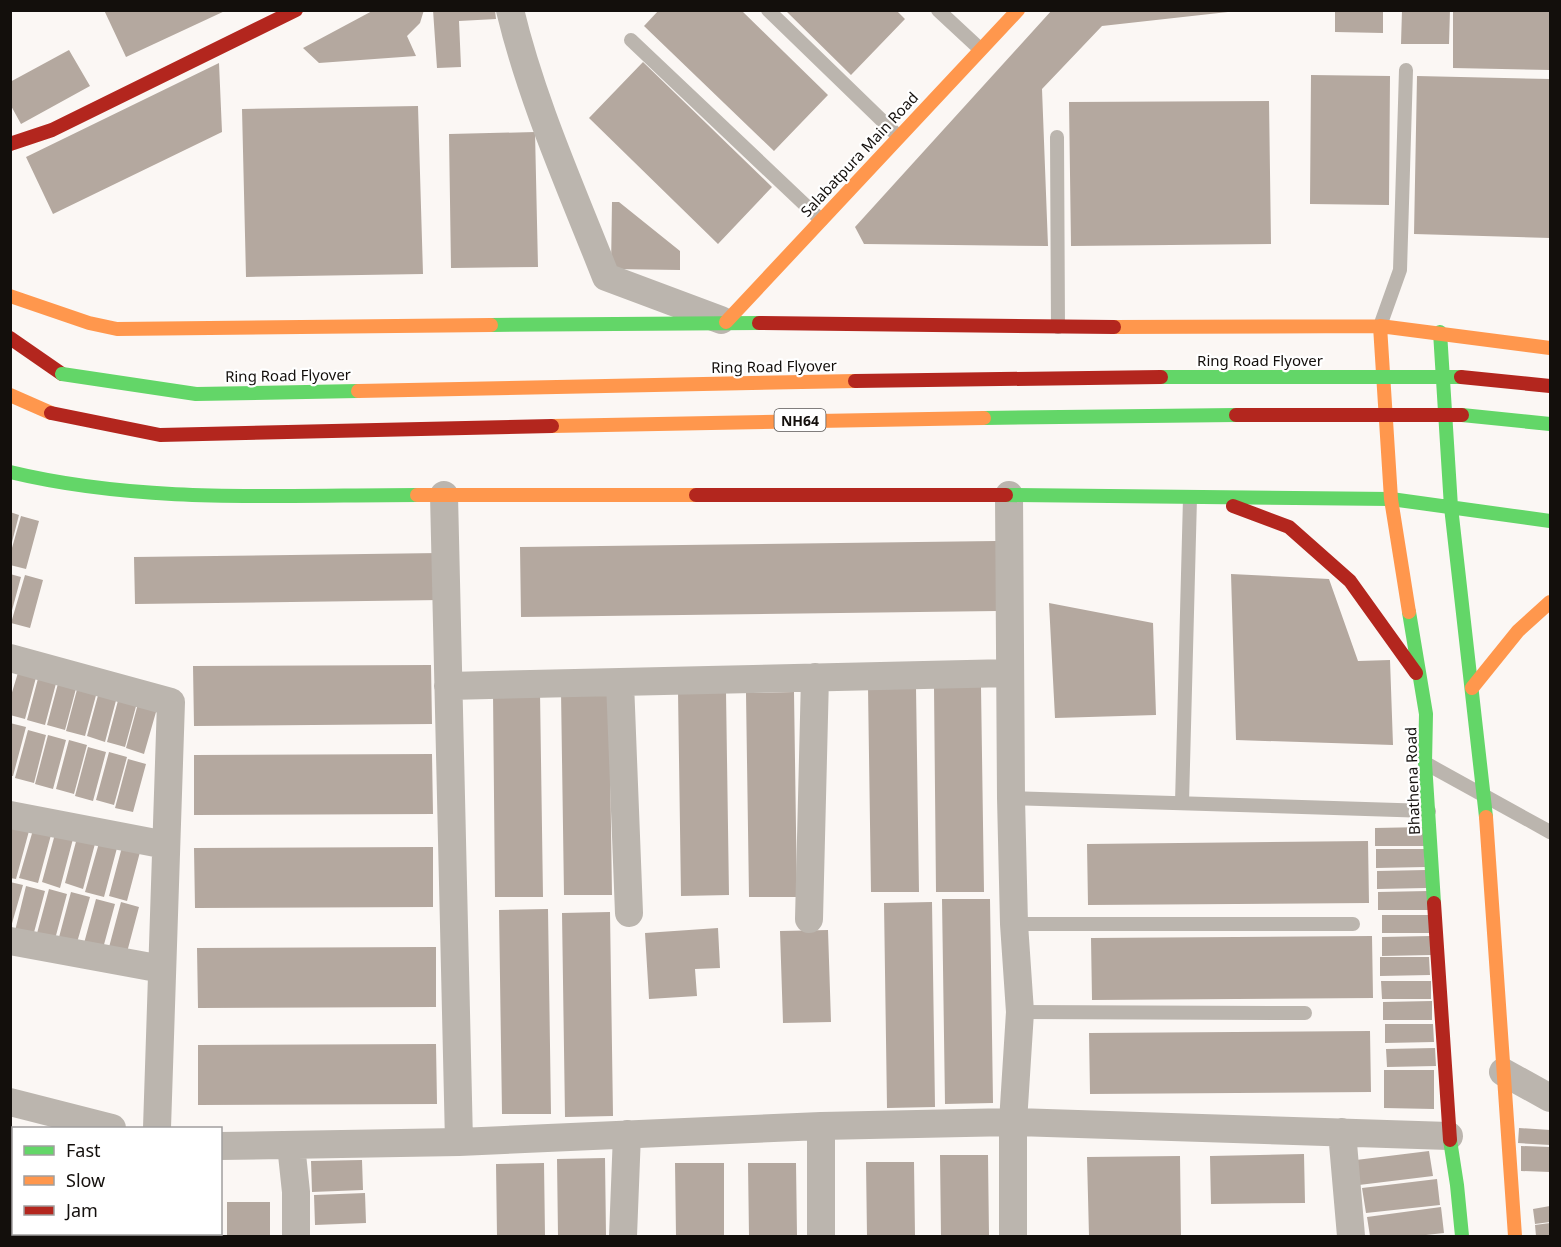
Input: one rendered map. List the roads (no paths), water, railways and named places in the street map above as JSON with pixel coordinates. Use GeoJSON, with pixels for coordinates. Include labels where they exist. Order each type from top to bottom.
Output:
{"type":"FeatureCollection","features":[{"type":"Feature","properties":{"kind":"main road"},"geometry":{"type":"LineString","coordinates":[[10,144],[52,130],[296,10]]}},
{"type":"Feature","properties":{"kind":"main road","name":"Salabatpura Main Road"},"geometry":{"type":"LineString","coordinates":[[726,322],[1018,10]]}},
{"type":"Feature","properties":{"kind":"main road"},"geometry":{"type":"LineString","coordinates":[[10,296],[89,323],[117,329],[726,322],[1058,327],[1380,326],[1551,348]]}},
{"type":"Feature","properties":{"kind":"main road","name":"Bhathena Road"},"geometry":{"type":"LineString","coordinates":[[1380,326],[1391,499],[1426,714],[1425,763],[1449,1136],[1457,1185],[1461,1236]]}},
{"type":"Feature","properties":{"kind":"main road"},"geometry":{"type":"LineString","coordinates":[[1440,332],[1451,507],[1484,795],[1515,1236]]}},
{"type":"Feature","properties":{"kind":"main road","name":"Ring Road Flyover"},"geometry":{"type":"LineString","coordinates":[[10,338],[62,374],[196,394],[771,382],[1281,376],[1474,377],[1551,386]]}},
{"type":"Feature","properties":{"kind":"main road","name":"NH64"},"geometry":{"type":"LineString","coordinates":[[10,395],[51,413],[160,435],[665,422],[1270,414],[1471,415],[1551,424]]}},
{"type":"Feature","properties":{"kind":"main road"},"geometry":{"type":"LineString","coordinates":[[10,472],[53,482],[200,495],[1009,495],[1391,499],[1551,521]]}},
{"type":"Feature","properties":{"kind":"main road"},"geometry":{"type":"LineString","coordinates":[[1211,498],[1289,527],[1350,580],[1420,679]]}},
{"type":"Feature","properties":{"kind":"main road"},"geometry":{"type":"LineString","coordinates":[[1472,688],[1532,615],[1551,602]]}},
{"type":"Feature","properties":{"kind":"street"},"geometry":{"type":"LineString","coordinates":[[510,10],[527,69],[606,277],[726,322]]}},
{"type":"Feature","properties":{"kind":"street"},"geometry":{"type":"LineString","coordinates":[[444,495],[459,1142]]}},
{"type":"Feature","properties":{"kind":"street"},"geometry":{"type":"LineString","coordinates":[[1009,495],[1011,798],[1014,924],[1020,1012],[1012,1122],[1012,1236]]}},
{"type":"Feature","properties":{"kind":"street"},"geometry":{"type":"LineString","coordinates":[[10,658],[171,702],[157,1127]]}},
{"type":"Feature","properties":{"kind":"street"},"geometry":{"type":"LineString","coordinates":[[448,686],[1010,673]]}},
{"type":"Feature","properties":{"kind":"street"},"geometry":{"type":"LineString","coordinates":[[809,919],[815,677]]}},
{"type":"Feature","properties":{"kind":"street"},"geometry":{"type":"LineString","coordinates":[[620,682],[629,913]]}},
{"type":"Feature","properties":{"kind":"street"},"geometry":{"type":"LineString","coordinates":[[10,815],[166,845]]}},
{"type":"Feature","properties":{"kind":"street"},"geometry":{"type":"LineString","coordinates":[[10,941],[162,969]]}},
{"type":"Feature","properties":{"kind":"street"},"geometry":{"type":"LineString","coordinates":[[1503,1072],[1551,1098]]}},
{"type":"Feature","properties":{"kind":"street"},"geometry":{"type":"LineString","coordinates":[[10,1102],[82,1125],[102,1127]]}},
{"type":"Feature","properties":{"kind":"street"},"geometry":{"type":"LineString","coordinates":[[222,1146],[459,1142],[821,1126],[1012,1122],[1449,1136]]}},
{"type":"Feature","properties":{"kind":"street"},"geometry":{"type":"LineString","coordinates":[[821,1126],[821,1236]]}},
{"type":"Feature","properties":{"kind":"street"},"geometry":{"type":"LineString","coordinates":[[1342,1132],[1351,1236]]}},
{"type":"Feature","properties":{"kind":"street"},"geometry":{"type":"LineString","coordinates":[[623,1236],[627,1134]]}},
{"type":"Feature","properties":{"kind":"street"},"geometry":{"type":"LineString","coordinates":[[291,1144],[296,1192],[296,1236]]}},
{"type":"Feature","properties":{"kind":"lane"},"geometry":{"type":"LineString","coordinates":[[768,10],[898,136]]}},
{"type":"Feature","properties":{"kind":"lane"},"geometry":{"type":"LineString","coordinates":[[938,10],[980,49]]}},
{"type":"Feature","properties":{"kind":"lane"},"geometry":{"type":"LineString","coordinates":[[631,40],[821,220]]}},
{"type":"Feature","properties":{"kind":"lane"},"geometry":{"type":"LineString","coordinates":[[1380,326],[1400,270],[1406,70]]}},
{"type":"Feature","properties":{"kind":"lane"},"geometry":{"type":"LineString","coordinates":[[1057,137],[1058,327]]}},
{"type":"Feature","properties":{"kind":"lane"},"geometry":{"type":"LineString","coordinates":[[1182,803],[1190,498]]}},
{"type":"Feature","properties":{"kind":"lane"},"geometry":{"type":"LineString","coordinates":[[1425,763],[1551,832]]}},
{"type":"Feature","properties":{"kind":"lane"},"geometry":{"type":"LineString","coordinates":[[1011,798],[1429,811]]}},
{"type":"Feature","properties":{"kind":"lane"},"geometry":{"type":"LineString","coordinates":[[1014,924],[1353,924]]}},
{"type":"Feature","properties":{"kind":"lane"},"geometry":{"type":"LineString","coordinates":[[1020,1012],[1305,1013]]}}]}
